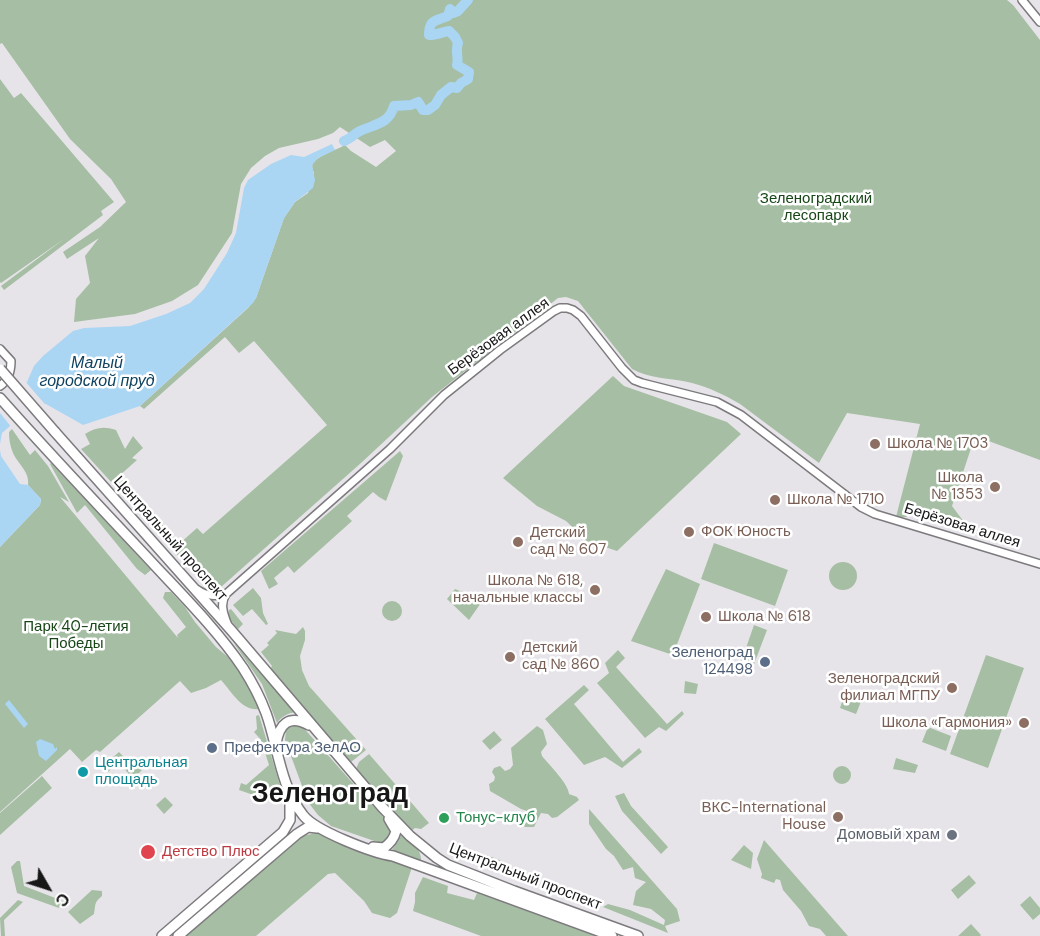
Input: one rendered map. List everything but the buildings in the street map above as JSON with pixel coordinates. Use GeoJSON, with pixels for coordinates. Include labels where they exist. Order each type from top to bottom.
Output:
{"type":"FeatureCollection","features":[{"type":"Feature","properties":{"kind":"main road","name":"Центральный проспект"},"geometry":{"type":"LineString","coordinates":[[0,369],[231,630],[382,807],[419,844],[448,865],[614,933]]}},
{"type":"Feature","properties":{"kind":"main road","name":"Центральный проспект"},"geometry":{"type":"LineString","coordinates":[[0,398],[206,621],[242,666],[267,714],[290,790],[303,816],[320,828],[383,855],[393,856],[614,933],[638,936]]}},
{"type":"Feature","properties":{"kind":"main road"},"geometry":{"type":"LineString","coordinates":[[276,748],[279,732],[286,722],[296,719],[316,729]]}},
{"type":"Feature","properties":{"kind":"main road"},"geometry":{"type":"LineString","coordinates":[[162,936],[283,832],[290,820],[290,790]]}},
{"type":"Feature","properties":{"kind":"main road","name":"Центральный проспект"},"geometry":{"type":"LineString","coordinates":[[351,842],[376,848],[384,848],[390,843],[396,831],[382,807]]}},
{"type":"Feature","properties":{"kind":"main road"},"geometry":{"type":"LineString","coordinates":[[178,936],[297,834],[308,827],[320,828]]}},
{"type":"Feature","properties":{"kind":"main road"},"geometry":{"type":"LineString","coordinates":[[419,844],[424,856],[422,867]]}},
{"type":"Feature","properties":{"kind":"street"},"geometry":{"type":"LineString","coordinates":[[1022,0],[1040,22]]}},
{"type":"Feature","properties":{"kind":"street","name":"Берёзовая аллея"},"geometry":{"type":"LineString","coordinates":[[226,594],[390,449],[455,386],[547,315],[560,308],[573,310],[581,316],[634,380],[642,384],[724,404],[861,507],[875,514],[1040,564]]}},
{"type":"Feature","properties":{"kind":"street"},"geometry":{"type":"LineString","coordinates":[[0,349],[11,361],[11,373],[0,386]]}},
{"type":"Feature","properties":{"kind":"street"},"geometry":{"type":"LineString","coordinates":[[190,584],[209,596],[226,594]]}},
{"type":"Feature","properties":{"kind":"street"},"geometry":{"type":"LineString","coordinates":[[226,594],[222,603],[224,615],[231,630]]}},
{"type":"Feature","properties":{"kind":"green space","name":"Зеленоградский лесопарк"},"geometry":{"type":"Polygon","coordinates":[[[0,0],[1007,0],[1040,40],[1040,460],[975,436],[952,506],[964,522],[961,531],[937,524],[941,515],[917,507],[906,517],[896,517],[920,424],[847,413],[819,463],[740,404],[722,394],[684,381],[654,377],[632,369],[578,301],[566,297],[558,298],[432,397],[221,587],[215,583],[211,587],[205,585],[81,449],[90,444],[85,434],[100,428],[116,430],[125,449],[133,436],[143,448],[132,458],[137,460],[119,476],[179,544],[197,528],[203,534],[327,425],[254,341],[239,353],[225,337],[144,409],[140,406],[248,308],[256,298],[284,218],[295,202],[308,193],[314,173],[312,164],[315,161],[345,145],[376,167],[396,151],[385,140],[370,147],[340,127],[333,133],[318,139],[279,148],[251,168],[241,184],[232,233],[198,285],[172,301],[135,314],[74,322],[76,299],[90,283],[85,256],[99,238],[67,259],[63,252],[100,227],[126,202],[111,179],[70,139],[2,43],[0,44],[0,0]]]}},
{"type":"Feature","properties":{"kind":"green space"},"geometry":{"type":"Polygon","coordinates":[[[0,79],[14,98],[21,93],[114,202],[101,211],[103,215],[4,290],[1,286],[64,239],[0,282],[0,79]]]}},
{"type":"Feature","properties":{"kind":"green space"},"geometry":{"type":"Polygon","coordinates":[[[613,376],[624,386],[727,422],[741,434],[617,551],[587,541],[566,521],[537,506],[503,478],[613,376]]]}},
{"type":"Feature","properties":{"kind":"green space","name":"Парк 40-летия Победы"},"geometry":{"type":"Polygon","coordinates":[[[12,429],[30,455],[35,450],[48,466],[69,502],[60,497],[178,638],[177,635],[186,627],[163,598],[165,592],[171,592],[216,647],[228,657],[251,689],[260,709],[243,704],[221,680],[191,693],[180,681],[100,752],[96,750],[82,762],[70,749],[0,812],[0,547],[40,505],[41,499],[28,485],[25,472],[13,453],[9,435],[12,429]]]}},
{"type":"Feature","properties":{"kind":"green space"},"geometry":{"type":"Polygon","coordinates":[[[400,451],[403,456],[386,501],[373,492],[347,516],[352,521],[294,573],[288,566],[274,578],[278,584],[269,589],[261,571],[400,451]]]}},
{"type":"Feature","properties":{"kind":"green space"},"geometry":{"type":"Polygon","coordinates":[[[51,463],[151,570],[145,575],[137,569],[85,505],[77,513],[51,463]]]}},
{"type":"Feature","properties":{"kind":"green space"},"geometry":{"type":"Polygon","coordinates":[[[714,543],[788,570],[775,606],[701,579],[714,543]]]}},
{"type":"Feature","properties":{"kind":"green space"},"geometry":{"type":"Polygon","coordinates":[[[843,562],[853,566],[857,576],[853,586],[843,590],[833,586],[829,576],[833,566],[843,562]]]}},
{"type":"Feature","properties":{"kind":"green space"},"geometry":{"type":"Polygon","coordinates":[[[666,569],[700,584],[673,655],[631,641],[666,569]]]}},
{"type":"Feature","properties":{"kind":"green space"},"geometry":{"type":"Polygon","coordinates":[[[253,588],[261,598],[263,613],[268,624],[266,625],[252,609],[243,616],[233,605],[253,588]]]}},
{"type":"Feature","properties":{"kind":"green space"},"geometry":{"type":"Polygon","coordinates":[[[455,589],[483,600],[469,620],[447,599],[455,589]]]}},
{"type":"Feature","properties":{"kind":"green space"},"geometry":{"type":"Polygon","coordinates":[[[388,601],[396,601],[402,607],[402,615],[396,621],[388,621],[382,615],[382,607],[388,601]]]}},
{"type":"Feature","properties":{"kind":"green space"},"geometry":{"type":"Polygon","coordinates":[[[231,609],[243,624],[238,629],[228,617],[231,609]]]}},
{"type":"Feature","properties":{"kind":"green space"},"geometry":{"type":"Polygon","coordinates":[[[754,625],[767,630],[751,672],[739,668],[754,625]]]}},
{"type":"Feature","properties":{"kind":"green space"},"geometry":{"type":"Polygon","coordinates":[[[303,627],[305,640],[300,656],[302,670],[309,686],[366,750],[351,762],[277,677],[261,652],[277,633],[275,630],[296,634],[303,627]]]}},
{"type":"Feature","properties":{"kind":"green space"},"geometry":{"type":"Polygon","coordinates":[[[233,642],[295,712],[285,716],[277,723],[262,684],[233,642]]]}},
{"type":"Feature","properties":{"kind":"green space"},"geometry":{"type":"Polygon","coordinates":[[[618,650],[625,658],[616,667],[667,724],[682,711],[684,714],[666,731],[659,727],[645,738],[597,683],[609,673],[605,663],[618,650]]]}},
{"type":"Feature","properties":{"kind":"green space"},"geometry":{"type":"Polygon","coordinates":[[[986,655],[1024,668],[988,768],[950,754],[986,655]]]}},
{"type":"Feature","properties":{"kind":"green space"},"geometry":{"type":"Polygon","coordinates":[[[685,681],[698,684],[696,694],[684,693],[685,681]]]}},
{"type":"Feature","properties":{"kind":"green space"},"geometry":{"type":"Polygon","coordinates":[[[584,685],[589,690],[574,704],[623,762],[639,748],[642,752],[622,768],[605,757],[584,765],[545,719],[584,685]]]}},
{"type":"Feature","properties":{"kind":"green space"},"geometry":{"type":"Polygon","coordinates":[[[845,693],[862,699],[856,714],[840,708],[845,693]]]}},
{"type":"Feature","properties":{"kind":"green space"},"geometry":{"type":"Polygon","coordinates":[[[259,715],[282,792],[282,798],[279,801],[274,802],[239,790],[241,783],[246,785],[269,765],[261,740],[254,732],[257,729],[256,716],[259,715]]]}},
{"type":"Feature","properties":{"kind":"green space"},"geometry":{"type":"Polygon","coordinates":[[[292,725],[301,725],[391,826],[392,834],[385,843],[331,826],[318,815],[308,802],[285,740],[286,730],[292,725]]]}},
{"type":"Feature","properties":{"kind":"green space"},"geometry":{"type":"Polygon","coordinates":[[[537,726],[543,730],[547,744],[541,752],[542,756],[562,780],[569,794],[579,800],[557,817],[552,818],[548,814],[541,813],[534,827],[525,827],[521,823],[527,811],[490,791],[489,784],[494,781],[495,777],[492,772],[494,768],[500,766],[505,771],[510,769],[513,765],[511,748],[537,726]]]}},
{"type":"Feature","properties":{"kind":"green space"},"geometry":{"type":"Polygon","coordinates":[[[928,727],[951,736],[946,751],[922,742],[928,727]]]}},
{"type":"Feature","properties":{"kind":"green space"},"geometry":{"type":"Polygon","coordinates":[[[494,731],[502,740],[490,750],[482,741],[494,731]]]}},
{"type":"Feature","properties":{"kind":"green space"},"geometry":{"type":"Polygon","coordinates":[[[119,752],[124,757],[108,772],[103,766],[119,752]]]}},
{"type":"Feature","properties":{"kind":"green space"},"geometry":{"type":"Polygon","coordinates":[[[369,754],[429,823],[421,829],[415,828],[411,831],[356,769],[359,762],[369,754]]]}},
{"type":"Feature","properties":{"kind":"green space"},"geometry":{"type":"Polygon","coordinates":[[[896,758],[918,765],[915,773],[893,769],[896,758]]]}},
{"type":"Feature","properties":{"kind":"green space"},"geometry":{"type":"Polygon","coordinates":[[[132,759],[142,770],[133,779],[123,767],[132,759]]]}},
{"type":"Feature","properties":{"kind":"green space"},"geometry":{"type":"Polygon","coordinates":[[[842,766],[848,769],[851,775],[848,781],[842,784],[836,781],[833,775],[836,769],[842,766]]]}},
{"type":"Feature","properties":{"kind":"green space"},"geometry":{"type":"Polygon","coordinates":[[[42,776],[52,788],[0,835],[0,813],[42,776]]]}},
{"type":"Feature","properties":{"kind":"green space"},"geometry":{"type":"Polygon","coordinates":[[[624,793],[631,806],[668,847],[661,854],[622,811],[615,796],[624,793]]]}},
{"type":"Feature","properties":{"kind":"green space"},"geometry":{"type":"Polygon","coordinates":[[[165,797],[173,805],[164,814],[156,805],[165,797]]]}},
{"type":"Feature","properties":{"kind":"green space"},"geometry":{"type":"Polygon","coordinates":[[[589,809],[677,909],[680,921],[665,926],[668,933],[603,907],[608,904],[630,910],[664,925],[665,920],[651,909],[633,905],[636,891],[646,882],[635,878],[633,867],[623,870],[614,856],[606,849],[589,824],[589,809]]]}},
{"type":"Feature","properties":{"kind":"green space"},"geometry":{"type":"Polygon","coordinates":[[[317,833],[381,859],[412,867],[397,913],[390,918],[372,913],[364,901],[335,873],[328,874],[256,936],[186,936],[301,836],[317,833]]]}},
{"type":"Feature","properties":{"kind":"green space"},"geometry":{"type":"Polygon","coordinates":[[[401,835],[417,849],[421,861],[392,850],[401,835]]]}},
{"type":"Feature","properties":{"kind":"green space"},"geometry":{"type":"Polygon","coordinates":[[[764,840],[848,936],[826,936],[820,929],[809,926],[801,911],[783,890],[780,880],[776,879],[774,883],[761,878],[762,874],[757,859],[764,840]]]}},
{"type":"Feature","properties":{"kind":"green space"},"geometry":{"type":"Polygon","coordinates":[[[744,845],[753,853],[751,869],[731,860],[744,845]]]}},
{"type":"Feature","properties":{"kind":"green space"},"geometry":{"type":"Polygon","coordinates":[[[483,854],[500,860],[497,868],[480,862],[483,854]]]}},
{"type":"Feature","properties":{"kind":"green space"},"geometry":{"type":"Polygon","coordinates":[[[20,861],[24,886],[63,901],[64,904],[59,908],[17,893],[11,867],[20,861]]]}},
{"type":"Feature","properties":{"kind":"green space"},"geometry":{"type":"Polygon","coordinates":[[[969,875],[976,883],[958,899],[951,890],[969,875]]]}},
{"type":"Feature","properties":{"kind":"green space"},"geometry":{"type":"Polygon","coordinates":[[[423,877],[448,886],[447,893],[474,900],[477,893],[597,936],[481,936],[413,911],[415,893],[423,877]]]}},
{"type":"Feature","properties":{"kind":"green space"},"geometry":{"type":"Polygon","coordinates":[[[92,890],[102,891],[102,896],[96,904],[94,914],[80,924],[68,912],[92,890]]]}},
{"type":"Feature","properties":{"kind":"green space"},"geometry":{"type":"Polygon","coordinates":[[[1030,896],[1040,908],[1040,914],[1033,920],[1020,905],[1030,896]]]}},
{"type":"Feature","properties":{"kind":"green space"},"geometry":{"type":"Polygon","coordinates":[[[18,900],[23,902],[4,920],[5,936],[1,936],[0,918],[18,900]]]}},
{"type":"Feature","properties":{"kind":"green space"},"geometry":{"type":"Polygon","coordinates":[[[971,924],[980,936],[958,936],[971,924]]]}},
{"type":"Feature","properties":{"kind":"water","name":"Малый городской пруд"},"geometry":{"type":"Polygon","coordinates":[[[332,144],[335,150],[318,158],[312,165],[315,180],[313,188],[295,202],[284,218],[253,303],[140,406],[83,425],[46,404],[34,405],[2,433],[0,444],[0,403],[27,382],[34,366],[43,356],[73,331],[84,328],[130,326],[190,303],[204,289],[227,253],[236,233],[244,188],[248,180],[271,164],[291,155],[304,157],[332,144]]]}},
{"type":"Feature","properties":{"kind":"water"},"geometry":{"type":"Polygon","coordinates":[[[0,450],[1,456],[20,484],[28,485],[41,499],[40,505],[0,547],[0,450]]]}},
{"type":"Feature","properties":{"kind":"water"},"geometry":{"type":"Polygon","coordinates":[[[9,700],[28,724],[24,728],[5,704],[9,700]]]}},
{"type":"Feature","properties":{"kind":"water"},"geometry":{"type":"Polygon","coordinates":[[[40,739],[53,744],[55,749],[57,747],[57,750],[46,761],[39,756],[36,742],[40,739]]]}},
{"type":"Feature","properties":{"kind":"pier"},"geometry":{"type":"Polygon","coordinates":[[[24,380],[50,410],[45,407],[35,408],[12,428],[0,413],[0,399],[24,380]]]}},
{"type":"Feature","properties":{"kind":"waterway"},"geometry":{"type":"LineString","coordinates":[[344,141],[385,120],[394,106],[411,105],[418,102],[423,110],[428,110],[451,87],[457,88],[468,79],[469,72],[457,65],[458,43],[455,37],[449,31],[429,35],[432,23],[448,16],[450,9],[453,13],[458,11],[468,0]]}},
{"type":"Feature","properties":{"kind":"place","name":"Школа № 1703"},"geometry":{"type":"Point","coordinates":[875,444]}},
{"type":"Feature","properties":{"kind":"place","name":"Школа № 1353"},"geometry":{"type":"Point","coordinates":[995,487]}},
{"type":"Feature","properties":{"kind":"place","name":"Школа № 1710"},"geometry":{"type":"Point","coordinates":[775,500]}},
{"type":"Feature","properties":{"kind":"place","name":"ФОК Юность"},"geometry":{"type":"Point","coordinates":[689,532]}},
{"type":"Feature","properties":{"kind":"place","name":"Детский сад № 607"},"geometry":{"type":"Point","coordinates":[518,542]}},
{"type":"Feature","properties":{"kind":"place","name":"Школа № 618, начальные классы"},"geometry":{"type":"Point","coordinates":[595,590]}},
{"type":"Feature","properties":{"kind":"place","name":"Школа № 618"},"geometry":{"type":"Point","coordinates":[706,617]}},
{"type":"Feature","properties":{"kind":"place","name":"Детский сад № 860"},"geometry":{"type":"Point","coordinates":[510,657]}},
{"type":"Feature","properties":{"kind":"place","name":"Зеленоград 124498"},"geometry":{"type":"Point","coordinates":[765,662]}},
{"type":"Feature","properties":{"kind":"place","name":"Зеленоградский филиал МГПУ"},"geometry":{"type":"Point","coordinates":[952,688]}},
{"type":"Feature","properties":{"kind":"place","name":"Школа «Гармония»"},"geometry":{"type":"Point","coordinates":[1024,723]}},
{"type":"Feature","properties":{"kind":"place","name":"Префектура ЗелАО"},"geometry":{"type":"Point","coordinates":[212,748]}},
{"type":"Feature","properties":{"kind":"place","name":"Центральная площадь"},"geometry":{"type":"Point","coordinates":[83,772]}},
{"type":"Feature","properties":{"kind":"place","name":"ВКС-International House"},"geometry":{"type":"Point","coordinates":[838,817]}},
{"type":"Feature","properties":{"kind":"place","name":"Тонус-клуб"},"geometry":{"type":"Point","coordinates":[444,818]}},
{"type":"Feature","properties":{"kind":"place","name":"Домовый храм"},"geometry":{"type":"Point","coordinates":[952,835]}},
{"type":"Feature","properties":{"kind":"place","name":"Детство Плюс"},"geometry":{"type":"Point","coordinates":[148,852]}},
{"type":"Feature","properties":{"kind":"district","name":"Зеленоград"},"geometry":{"type":"Point","coordinates":[330,795]}}]}
